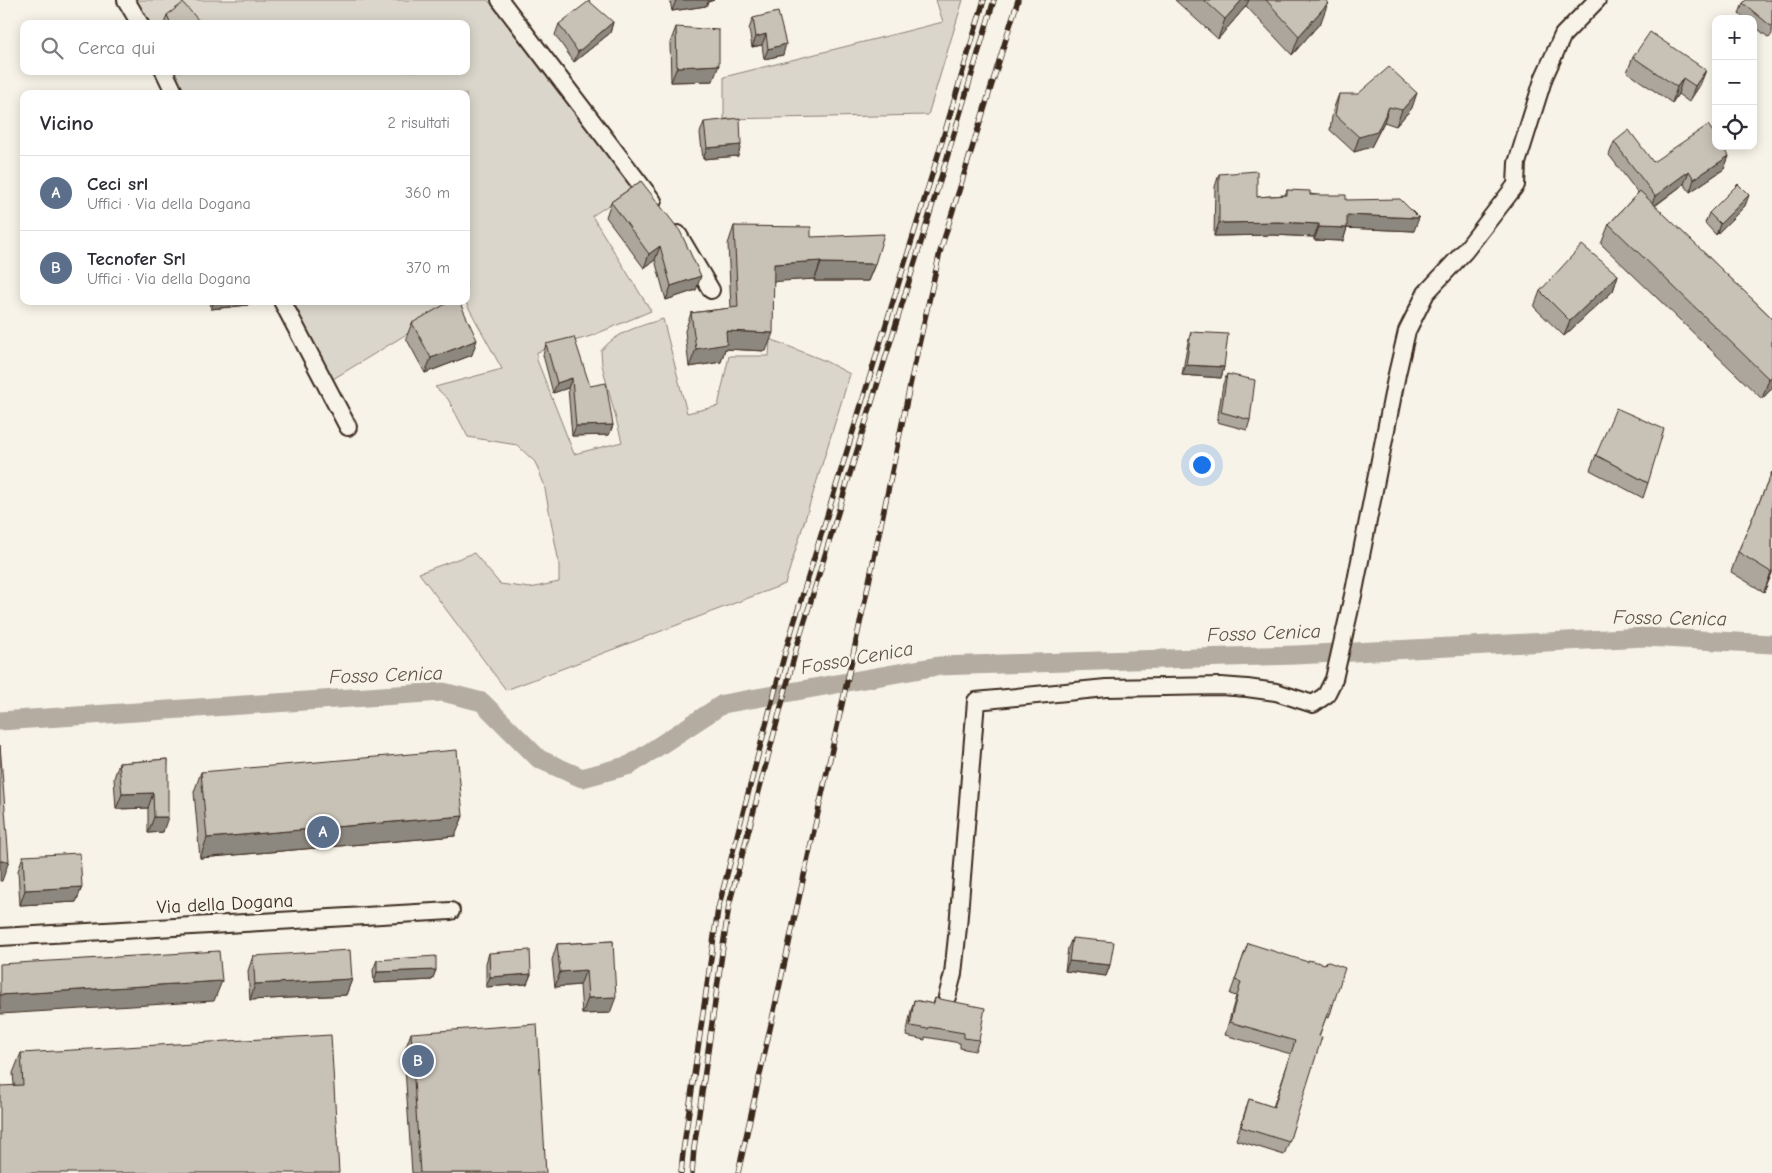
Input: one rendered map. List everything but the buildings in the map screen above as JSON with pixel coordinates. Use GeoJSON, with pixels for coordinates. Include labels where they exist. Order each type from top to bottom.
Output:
{"type":"FeatureCollection","features":[{"type":"Feature","properties":{"kind":"street"},"geometry":{"type":"LineString","coordinates":[[126,0],[138,20]]}},
{"type":"Feature","properties":{"kind":"street"},"geometry":{"type":"LineString","coordinates":[[500,0],[683,240],[711,290]]}},
{"type":"Feature","properties":{"kind":"street"},"geometry":{"type":"LineString","coordinates":[[947,997],[953,974],[958,927],[976,701],[1106,688],[1211,686],[1276,692],[1313,704],[1326,695],[1334,678],[1348,618],[1396,374],[1407,331],[1426,293],[1465,251],[1516,185],[1517,163],[1525,132],[1548,69],[1563,35],[1597,0]]}},
{"type":"Feature","properties":{"kind":"street"},"geometry":{"type":"LineString","coordinates":[[166,75],[173,90]]}},
{"type":"Feature","properties":{"kind":"street"},"geometry":{"type":"LineString","coordinates":[[284,305],[348,427]]}},
{"type":"Feature","properties":{"kind":"street","name":"Via della Dogana"},"geometry":{"type":"LineString","coordinates":[[0,937],[452,911]]}},
{"type":"Feature","properties":{"kind":"shaded area"},"geometry":{"type":"Polygon","coordinates":[[[132,0],[488,0],[634,188],[592,216],[651,311],[591,336],[537,352],[537,360],[574,454],[622,442],[602,365],[601,351],[621,334],[663,319],[687,413],[718,406],[729,356],[769,356],[770,339],[823,360],[850,374],[785,584],[506,690],[419,573],[474,553],[500,584],[530,588],[559,582],[559,563],[544,484],[535,462],[517,445],[468,437],[448,399],[435,387],[502,369],[467,305],[470,305],[470,90],[180,90],[172,75],[470,75],[470,20],[143,20],[132,0]]]}},
{"type":"Feature","properties":{"kind":"shaded area"},"geometry":{"type":"Polygon","coordinates":[[[936,0],[963,0],[928,115],[724,119],[724,77],[943,22],[936,0]]]}},
{"type":"Feature","properties":{"kind":"shaded area"},"geometry":{"type":"Polygon","coordinates":[[[289,305],[454,305],[328,382],[289,305]]]}},
{"type":"Feature","properties":{"kind":"waterway","name":"Fosso Cenica"},"geometry":{"type":"LineString","coordinates":[[0,721],[443,692],[482,702],[539,759],[582,778],[630,765],[723,704],[938,666],[1296,655],[1645,637],[1772,644]]}},
{"type":"Feature","properties":{"kind":"railway"},"geometry":{"type":"LineString","coordinates":[[681,1173],[718,909],[786,649],[984,0]]}},
{"type":"Feature","properties":{"kind":"railway"},"geometry":{"type":"LineString","coordinates":[[692,1173],[729,905],[797,646],[994,0]]}},
{"type":"Feature","properties":{"kind":"railway"},"geometry":{"type":"LineString","coordinates":[[738,1173],[940,252],[1018,0]]}},
{"type":"Feature","properties":{"kind":"place","name":"Ceci srl"},"geometry":{"type":"Point","coordinates":[323,832]}},
{"type":"Feature","properties":{"kind":"place","name":"Tecnofer Srl"},"geometry":{"type":"Point","coordinates":[418,1061]}}]}
